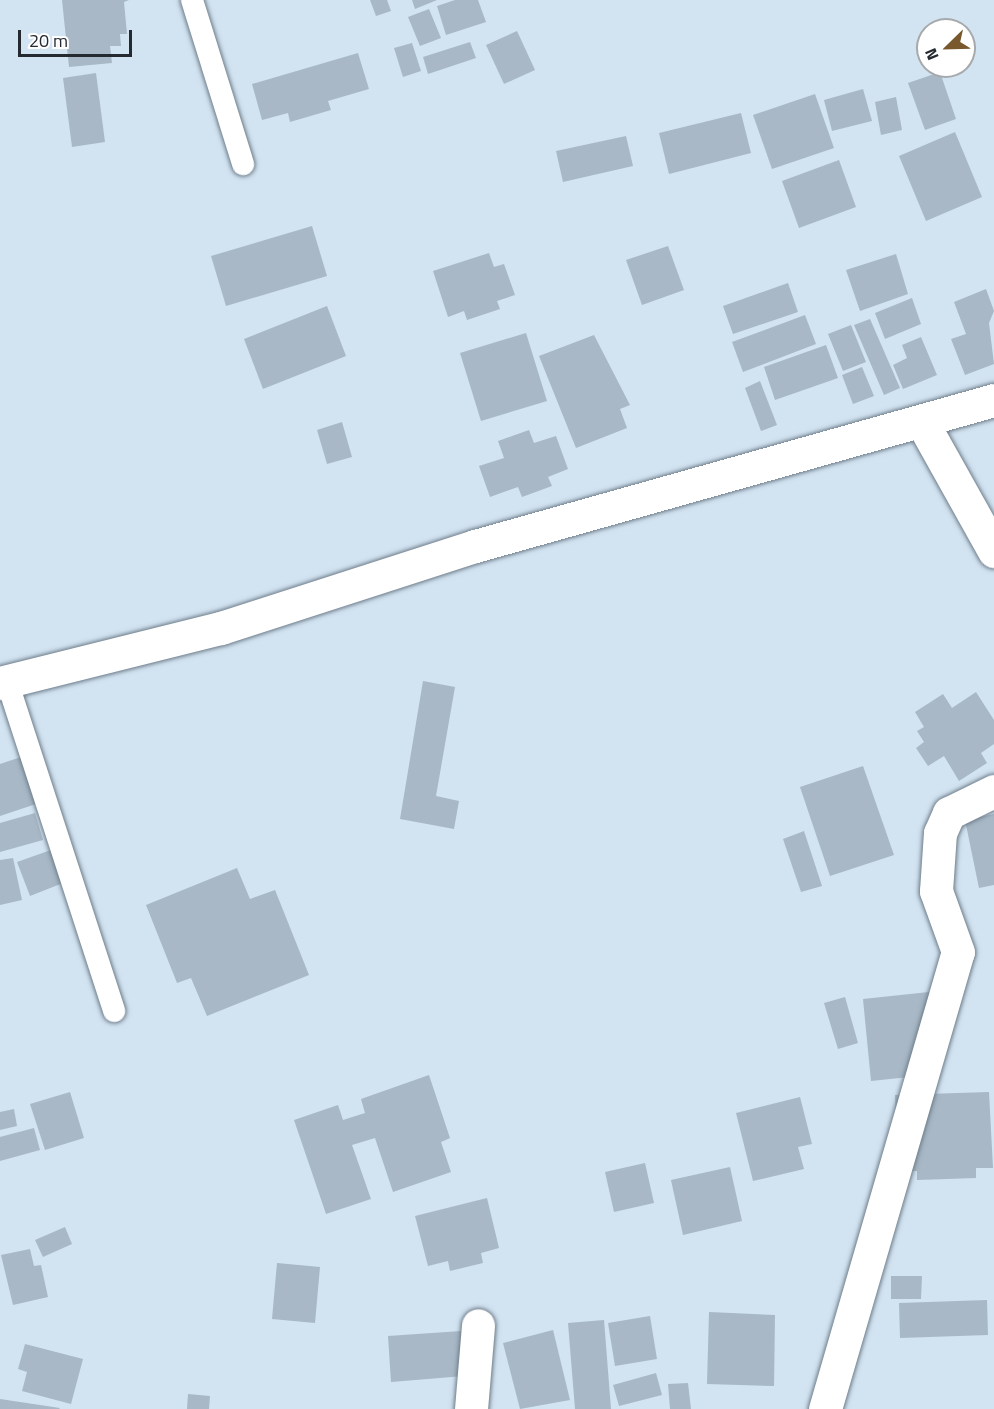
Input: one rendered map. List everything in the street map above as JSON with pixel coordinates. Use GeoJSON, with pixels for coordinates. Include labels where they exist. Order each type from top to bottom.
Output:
{"type":"FeatureCollection","features":[{"type":"Feature","properties":{"kind":"street"},"geometry":{"type":"LineString","coordinates":[[3,682],[221,628],[475,546],[994,400]]}},
{"type":"Feature","properties":{"kind":"street"},"geometry":{"type":"LineString","coordinates":[[922,422],[994,551]]}},
{"type":"Feature","properties":{"kind":"street"},"geometry":{"type":"LineString","coordinates":[[825,1409],[958,952],[936,891],[940,833],[949,813],[994,791]]}},
{"type":"Feature","properties":{"kind":"street"},"geometry":{"type":"LineString","coordinates":[[471,1409],[478,1326]]}},
{"type":"Feature","properties":{"kind":"lane"},"geometry":{"type":"LineString","coordinates":[[192,0],[243,164]]}},
{"type":"Feature","properties":{"kind":"lane"},"geometry":{"type":"LineString","coordinates":[[3,682],[114,1011]]}},
{"type":"Feature","properties":{"kind":"building"},"geometry":{"type":"Polygon","coordinates":[[[62,0],[129,0],[124,2],[127,34],[120,34],[121,46],[110,46],[112,63],[69,67],[62,0]]]}},
{"type":"Feature","properties":{"kind":"building"},"geometry":{"type":"Polygon","coordinates":[[[370,0],[387,0],[391,11],[376,16],[370,0]]]}},
{"type":"Feature","properties":{"kind":"building"},"geometry":{"type":"Polygon","coordinates":[[[412,0],[437,0],[415,9],[412,0]]]}},
{"type":"Feature","properties":{"kind":"building"},"geometry":{"type":"Polygon","coordinates":[[[455,0],[478,0],[486,22],[446,35],[437,6],[455,0]]]}},
{"type":"Feature","properties":{"kind":"building"},"geometry":{"type":"Polygon","coordinates":[[[429,9],[441,38],[420,46],[408,17],[429,9]]]}},
{"type":"Feature","properties":{"kind":"building"},"geometry":{"type":"Polygon","coordinates":[[[517,31],[535,70],[504,84],[486,45],[517,31]]]}},
{"type":"Feature","properties":{"kind":"building"},"geometry":{"type":"Polygon","coordinates":[[[470,42],[476,58],[428,74],[423,57],[470,42]]]}},
{"type":"Feature","properties":{"kind":"building"},"geometry":{"type":"Polygon","coordinates":[[[412,43],[421,71],[403,77],[394,48],[412,43]]]}},
{"type":"Feature","properties":{"kind":"building"},"geometry":{"type":"Polygon","coordinates":[[[358,53],[369,89],[328,101],[331,110],[290,122],[288,113],[262,120],[252,84],[358,53]]]}},
{"type":"Feature","properties":{"kind":"building"},"geometry":{"type":"Polygon","coordinates":[[[96,73],[105,142],[72,147],[63,78],[96,73]]]}},
{"type":"Feature","properties":{"kind":"building"},"geometry":{"type":"Polygon","coordinates":[[[923,78],[942,78],[956,119],[925,130],[908,83],[923,78]]]}},
{"type":"Feature","properties":{"kind":"building"},"geometry":{"type":"Polygon","coordinates":[[[863,89],[872,121],[832,131],[824,100],[863,89]]]}},
{"type":"Feature","properties":{"kind":"building"},"geometry":{"type":"Polygon","coordinates":[[[815,94],[834,148],[772,169],[753,115],[815,94]]]}},
{"type":"Feature","properties":{"kind":"building"},"geometry":{"type":"Polygon","coordinates":[[[896,97],[902,130],[881,135],[875,102],[896,97]]]}},
{"type":"Feature","properties":{"kind":"building"},"geometry":{"type":"Polygon","coordinates":[[[741,113],[751,153],[669,174],[659,133],[741,113]]]}},
{"type":"Feature","properties":{"kind":"building"},"geometry":{"type":"Polygon","coordinates":[[[955,132],[982,197],[926,221],[899,156],[955,132]]]}},
{"type":"Feature","properties":{"kind":"building"},"geometry":{"type":"Polygon","coordinates":[[[626,136],[633,166],[563,182],[556,151],[626,136]]]}},
{"type":"Feature","properties":{"kind":"building"},"geometry":{"type":"Polygon","coordinates":[[[839,160],[856,207],[799,228],[782,181],[839,160]]]}},
{"type":"Feature","properties":{"kind":"building"},"geometry":{"type":"Polygon","coordinates":[[[312,226],[327,276],[226,306],[211,256],[312,226]]]}},
{"type":"Feature","properties":{"kind":"building"},"geometry":{"type":"Polygon","coordinates":[[[668,246],[684,290],[642,305],[626,260],[668,246]]]}},
{"type":"Feature","properties":{"kind":"building"},"geometry":{"type":"Polygon","coordinates":[[[489,253],[494,267],[504,264],[515,295],[497,301],[500,309],[467,320],[464,311],[448,317],[433,271],[489,253]]]}},
{"type":"Feature","properties":{"kind":"building"},"geometry":{"type":"Polygon","coordinates":[[[896,254],[908,294],[860,311],[846,270],[896,254]]]}},
{"type":"Feature","properties":{"kind":"building"},"geometry":{"type":"Polygon","coordinates":[[[788,283],[798,312],[733,334],[723,306],[788,283]]]}},
{"type":"Feature","properties":{"kind":"building"},"geometry":{"type":"Polygon","coordinates":[[[986,289],[994,311],[989,323],[994,364],[965,375],[951,339],[966,334],[954,302],[986,289]]]}},
{"type":"Feature","properties":{"kind":"building"},"geometry":{"type":"Polygon","coordinates":[[[912,298],[921,324],[885,339],[875,313],[912,298]]]}},
{"type":"Feature","properties":{"kind":"building"},"geometry":{"type":"Polygon","coordinates":[[[327,306],[346,356],[263,389],[244,339],[327,306]]]}},
{"type":"Feature","properties":{"kind":"building"},"geometry":{"type":"Polygon","coordinates":[[[805,315],[816,344],[743,372],[732,342],[805,315]]]}},
{"type":"Feature","properties":{"kind":"building"},"geometry":{"type":"Polygon","coordinates":[[[870,319],[900,388],[884,395],[854,325],[870,319]]]}},
{"type":"Feature","properties":{"kind":"building"},"geometry":{"type":"Polygon","coordinates":[[[851,325],[866,362],[843,371],[828,334],[851,325]]]}},
{"type":"Feature","properties":{"kind":"building"},"geometry":{"type":"Polygon","coordinates":[[[526,333],[547,401],[481,421],[460,353],[526,333]]]}},
{"type":"Feature","properties":{"kind":"building"},"geometry":{"type":"Polygon","coordinates":[[[594,335],[630,405],[620,409],[627,428],[576,448],[539,356],[594,335]]]}},
{"type":"Feature","properties":{"kind":"building"},"geometry":{"type":"Polygon","coordinates":[[[921,337],[937,375],[903,389],[893,365],[907,358],[902,345],[921,337]]]}},
{"type":"Feature","properties":{"kind":"building"},"geometry":{"type":"Polygon","coordinates":[[[826,345],[838,378],[775,400],[764,367],[826,345]]]}},
{"type":"Feature","properties":{"kind":"building"},"geometry":{"type":"Polygon","coordinates":[[[862,367],[874,396],[853,404],[842,375],[862,367]]]}},
{"type":"Feature","properties":{"kind":"building"},"geometry":{"type":"Polygon","coordinates":[[[760,381],[777,425],[761,431],[745,388],[760,381]]]}},
{"type":"Feature","properties":{"kind":"building"},"geometry":{"type":"Polygon","coordinates":[[[342,422],[352,457],[327,464],[317,430],[342,422]]]}},
{"type":"Feature","properties":{"kind":"building"},"geometry":{"type":"Polygon","coordinates":[[[529,430],[534,443],[556,436],[568,469],[548,477],[552,486],[522,497],[518,487],[490,497],[479,466],[504,458],[498,441],[529,430]]]}},
{"type":"Feature","properties":{"kind":"building"},"geometry":{"type":"Polygon","coordinates":[[[423,681],[455,687],[436,796],[459,801],[454,829],[400,819],[423,681]]]}},
{"type":"Feature","properties":{"kind":"building"},"geometry":{"type":"Polygon","coordinates":[[[976,692],[994,720],[994,744],[981,753],[987,763],[959,781],[944,756],[928,766],[916,748],[924,742],[917,731],[924,727],[915,712],[943,694],[952,708],[976,692]]]}},
{"type":"Feature","properties":{"kind":"building"},"geometry":{"type":"Polygon","coordinates":[[[24,756],[39,803],[0,816],[0,764],[24,756]]]}},
{"type":"Feature","properties":{"kind":"building"},"geometry":{"type":"Polygon","coordinates":[[[863,766],[894,855],[830,876],[800,787],[863,766]]]}},
{"type":"Feature","properties":{"kind":"building"},"geometry":{"type":"Polygon","coordinates":[[[35,813],[43,840],[0,852],[0,823],[35,813]]]}},
{"type":"Feature","properties":{"kind":"building"},"geometry":{"type":"Polygon","coordinates":[[[994,814],[994,885],[979,888],[965,820],[994,814]]]}},
{"type":"Feature","properties":{"kind":"building"},"geometry":{"type":"Polygon","coordinates":[[[804,831],[822,886],[801,892],[783,839],[804,831]]]}},
{"type":"Feature","properties":{"kind":"building"},"geometry":{"type":"Polygon","coordinates":[[[51,850],[63,883],[30,896],[17,862],[51,850]]]}},
{"type":"Feature","properties":{"kind":"building"},"geometry":{"type":"Polygon","coordinates":[[[13,858],[22,900],[0,905],[0,860],[13,858]]]}},
{"type":"Feature","properties":{"kind":"building"},"geometry":{"type":"Polygon","coordinates":[[[237,868],[250,899],[275,890],[309,975],[207,1016],[191,978],[177,983],[146,905],[237,868]]]}},
{"type":"Feature","properties":{"kind":"building"},"geometry":{"type":"Polygon","coordinates":[[[929,992],[938,1074],[871,1081],[863,999],[929,992]]]}},
{"type":"Feature","properties":{"kind":"building"},"geometry":{"type":"Polygon","coordinates":[[[845,997],[858,1043],[838,1049],[824,1003],[845,997]]]}},
{"type":"Feature","properties":{"kind":"building"},"geometry":{"type":"Polygon","coordinates":[[[429,1075],[450,1138],[441,1142],[451,1172],[393,1192],[375,1138],[352,1145],[371,1199],[326,1214],[294,1120],[338,1105],[343,1120],[365,1113],[361,1099],[429,1075]]]}},
{"type":"Feature","properties":{"kind":"building"},"geometry":{"type":"Polygon","coordinates":[[[70,1092],[84,1138],[45,1150],[30,1104],[70,1092]]]}},
{"type":"Feature","properties":{"kind":"building"},"geometry":{"type":"Polygon","coordinates":[[[989,1092],[993,1168],[976,1168],[976,1178],[917,1180],[917,1171],[898,1171],[895,1095],[989,1092]]]}},
{"type":"Feature","properties":{"kind":"building"},"geometry":{"type":"Polygon","coordinates":[[[800,1097],[812,1144],[798,1147],[804,1169],[753,1181],[736,1113],[800,1097]]]}},
{"type":"Feature","properties":{"kind":"building"},"geometry":{"type":"Polygon","coordinates":[[[14,1109],[17,1126],[0,1130],[0,1112],[14,1109]]]}},
{"type":"Feature","properties":{"kind":"building"},"geometry":{"type":"Polygon","coordinates":[[[34,1128],[40,1150],[0,1161],[0,1137],[34,1128]]]}},
{"type":"Feature","properties":{"kind":"building"},"geometry":{"type":"Polygon","coordinates":[[[645,1163],[654,1203],[614,1212],[605,1172],[645,1163]]]}},
{"type":"Feature","properties":{"kind":"building"},"geometry":{"type":"Polygon","coordinates":[[[730,1167],[742,1221],[683,1235],[671,1180],[730,1167]]]}},
{"type":"Feature","properties":{"kind":"building"},"geometry":{"type":"Polygon","coordinates":[[[487,1198],[499,1248],[481,1253],[483,1263],[450,1271],[448,1261],[428,1266],[415,1216],[487,1198]]]}},
{"type":"Feature","properties":{"kind":"building"},"geometry":{"type":"Polygon","coordinates":[[[65,1227],[72,1244],[43,1257],[35,1240],[65,1227]]]}},
{"type":"Feature","properties":{"kind":"building"},"geometry":{"type":"Polygon","coordinates":[[[30,1249],[34,1266],[41,1265],[48,1297],[13,1305],[1,1255],[30,1249]]]}},
{"type":"Feature","properties":{"kind":"building"},"geometry":{"type":"Polygon","coordinates":[[[277,1263],[320,1267],[315,1323],[272,1319],[277,1263]]]}},
{"type":"Feature","properties":{"kind":"building"},"geometry":{"type":"Polygon","coordinates":[[[891,1276],[922,1276],[921,1299],[891,1299],[891,1276]]]}},
{"type":"Feature","properties":{"kind":"building"},"geometry":{"type":"Polygon","coordinates":[[[987,1300],[988,1335],[900,1338],[899,1303],[987,1300]]]}},
{"type":"Feature","properties":{"kind":"building"},"geometry":{"type":"Polygon","coordinates":[[[709,1312],[775,1315],[774,1386],[707,1384],[709,1312]]]}},
{"type":"Feature","properties":{"kind":"building"},"geometry":{"type":"Polygon","coordinates":[[[650,1316],[657,1359],[615,1366],[608,1323],[650,1316]]]}},
{"type":"Feature","properties":{"kind":"building"},"geometry":{"type":"Polygon","coordinates":[[[604,1320],[611,1409],[575,1409],[568,1323],[604,1320]]]}},
{"type":"Feature","properties":{"kind":"building"},"geometry":{"type":"Polygon","coordinates":[[[553,1330],[570,1400],[520,1409],[503,1343],[553,1330]]]}},
{"type":"Feature","properties":{"kind":"building"},"geometry":{"type":"Polygon","coordinates":[[[461,1331],[464,1376],[391,1382],[388,1336],[461,1331]]]}},
{"type":"Feature","properties":{"kind":"building"},"geometry":{"type":"Polygon","coordinates":[[[25,1344],[83,1359],[71,1404],[22,1391],[27,1372],[18,1369],[25,1344]]]}},
{"type":"Feature","properties":{"kind":"building"},"geometry":{"type":"Polygon","coordinates":[[[656,1373],[662,1395],[619,1406],[613,1385],[656,1373]]]}},
{"type":"Feature","properties":{"kind":"building"},"geometry":{"type":"Polygon","coordinates":[[[688,1383],[691,1409],[670,1409],[668,1384],[688,1383]]]}},
{"type":"Feature","properties":{"kind":"building"},"geometry":{"type":"Polygon","coordinates":[[[188,1394],[210,1396],[209,1409],[187,1409],[188,1394]]]}},
{"type":"Feature","properties":{"kind":"building"},"geometry":{"type":"Polygon","coordinates":[[[0,1399],[60,1408],[0,1409],[0,1399]]]}}]}
